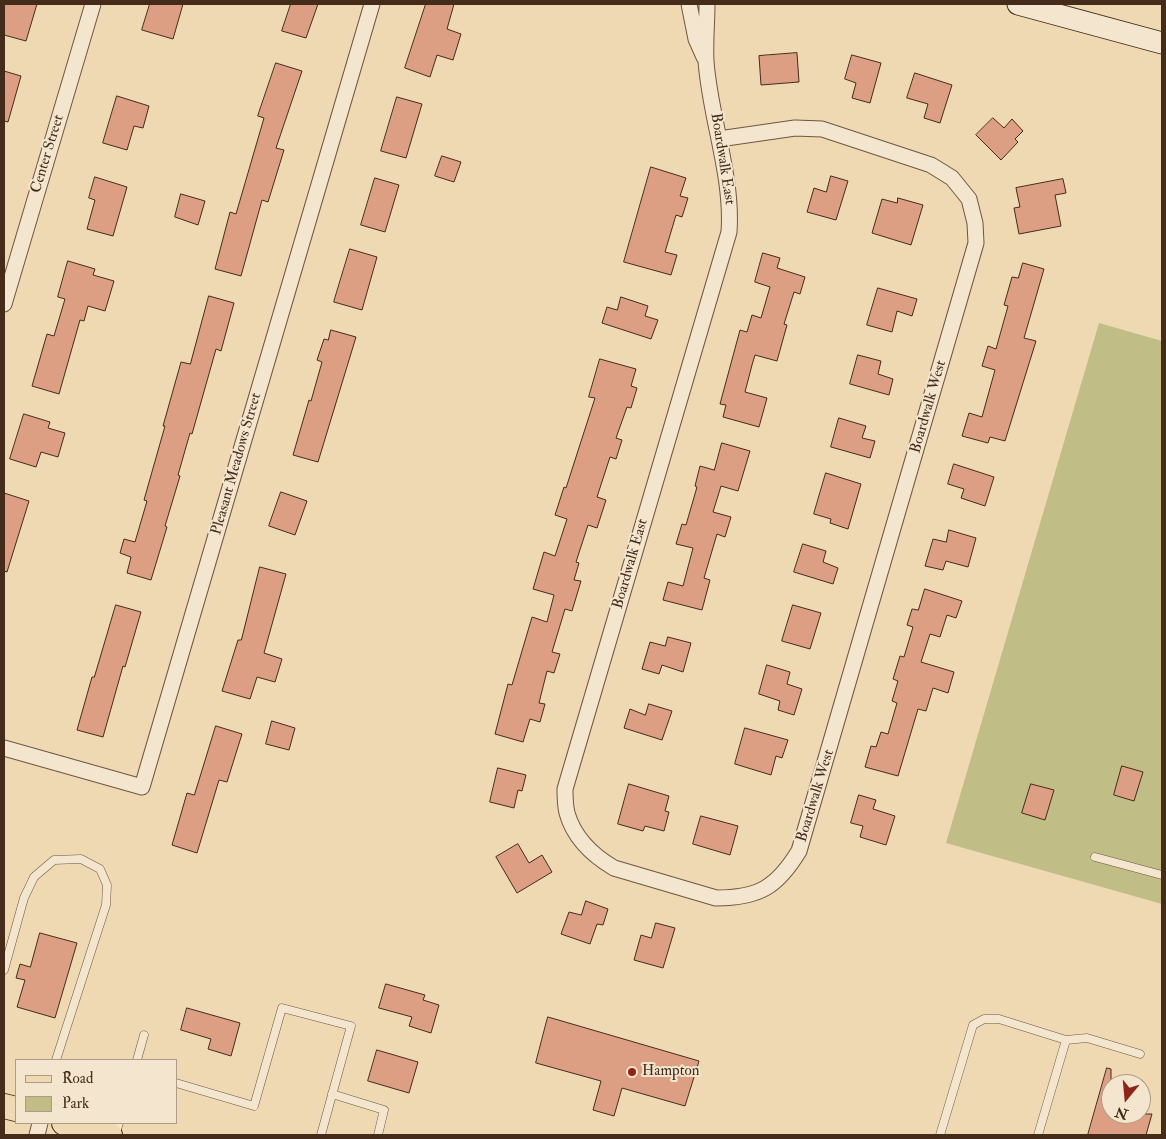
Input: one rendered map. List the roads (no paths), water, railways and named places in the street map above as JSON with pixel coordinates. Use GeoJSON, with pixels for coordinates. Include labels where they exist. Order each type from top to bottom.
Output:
{"type":"FeatureCollection","features":[{"type":"Feature","properties":{"kind":"main road"},"geometry":{"type":"LineString","coordinates":[[68,1124],[110,1135]]}},
{"type":"Feature","properties":{"kind":"street","name":"Center Street"},"geometry":{"type":"LineString","coordinates":[[4,304],[93,4]]}},
{"type":"Feature","properties":{"kind":"street","name":"Pleasant Meadows Street"},"geometry":{"type":"LineString","coordinates":[[4,748],[142,787],[372,4]]}},
{"type":"Feature","properties":{"kind":"street","name":"Boardwalk East"},"geometry":{"type":"LineString","coordinates":[[688,4],[696,39],[706,61]]}},
{"type":"Feature","properties":{"kind":"street","name":"Boardwalk East"},"geometry":{"type":"LineString","coordinates":[[707,4],[706,61],[730,210],[729,232],[565,789],[566,812],[574,830],[587,849],[600,860],[614,868],[716,898],[732,898],[754,894],[771,885],[787,870]]}},
{"type":"Feature","properties":{"kind":"street"},"geometry":{"type":"LineString","coordinates":[[1018,4],[1162,43]]}},
{"type":"Feature","properties":{"kind":"street","name":"Boardwalk West"},"geometry":{"type":"LineString","coordinates":[[719,139],[795,128],[822,129],[931,165],[952,178],[969,199],[975,223],[976,244],[811,815],[799,851],[787,870]]}},
{"type":"Feature","properties":{"kind":"lane"},"geometry":{"type":"LineString","coordinates":[[1095,857],[1162,875]]}},
{"type":"Feature","properties":{"kind":"lane"},"geometry":{"type":"LineString","coordinates":[[4,970],[24,898],[34,877],[54,860],[81,859],[100,869],[106,885],[106,906],[56,1059]]}},
{"type":"Feature","properties":{"kind":"lane"},"geometry":{"type":"LineString","coordinates":[[178,1083],[254,1106],[282,1008],[351,1026],[321,1135]]}},
{"type":"Feature","properties":{"kind":"lane"},"geometry":{"type":"LineString","coordinates":[[940,1135],[973,1025],[984,1019],[1000,1019],[1066,1040],[1087,1038],[1140,1054]]}},
{"type":"Feature","properties":{"kind":"lane"},"geometry":{"type":"LineString","coordinates":[[137,1059],[144,1034]]}},
{"type":"Feature","properties":{"kind":"lane"},"geometry":{"type":"LineString","coordinates":[[1038,1135],[1066,1040]]}},
{"type":"Feature","properties":{"kind":"lane"},"geometry":{"type":"LineString","coordinates":[[332,1094],[384,1110],[378,1135]]}},
{"type":"Feature","properties":{"kind":"place","name":"Hampton"},"geometry":{"type":"Point","coordinates":[632,1072]}}]}
